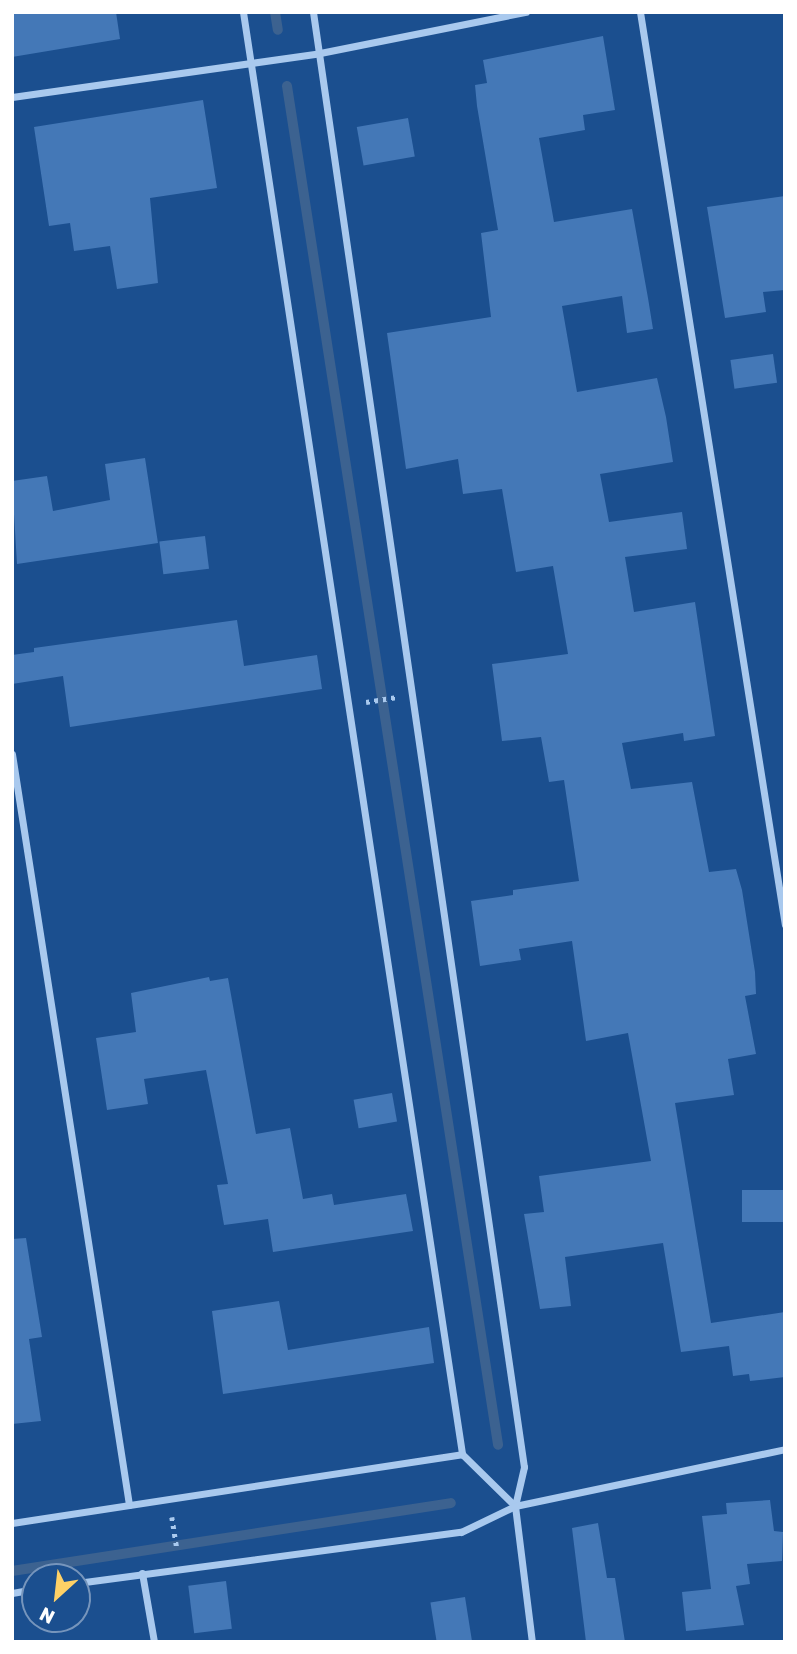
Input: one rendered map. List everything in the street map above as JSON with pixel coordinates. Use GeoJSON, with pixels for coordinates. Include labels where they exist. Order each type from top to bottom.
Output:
{"type":"FeatureCollection","features":[{"type":"Feature","properties":{"kind":"street"},"geometry":{"type":"LineString","coordinates":[[243,12],[462,1454],[514,1506]]}},
{"type":"Feature","properties":{"kind":"street"},"geometry":{"type":"LineString","coordinates":[[313,12],[524,1466],[514,1506],[532,1642]]}},
{"type":"Feature","properties":{"kind":"street"},"geometry":{"type":"LineString","coordinates":[[12,96],[320,53],[526,12]]}},
{"type":"Feature","properties":{"kind":"street"},"geometry":{"type":"LineString","coordinates":[[640,12],[785,925]]}},
{"type":"Feature","properties":{"kind":"street"},"geometry":{"type":"LineString","coordinates":[[12,754],[129,1505]]}},
{"type":"Feature","properties":{"kind":"street"},"geometry":{"type":"LineString","coordinates":[[91,1581],[461,1532],[514,1506],[785,1449]]}},
{"type":"Feature","properties":{"kind":"street"},"geometry":{"type":"LineString","coordinates":[[12,1523],[462,1454]]}},
{"type":"Feature","properties":{"kind":"street"},"geometry":{"type":"LineString","coordinates":[[142,1573],[154,1642]]}},
{"type":"Feature","properties":{"kind":"path"},"geometry":{"type":"LineString","coordinates":[[367,702],[398,697]]}},
{"type":"Feature","properties":{"kind":"path"},"geometry":{"type":"LineString","coordinates":[[175,1533],[178,1554]]}},
{"type":"Feature","properties":{"kind":"building"},"geometry":{"type":"Polygon","coordinates":[[[12,12],[116,12],[120,39],[12,57],[12,12]]]}},
{"type":"Feature","properties":{"kind":"building"},"geometry":{"type":"Polygon","coordinates":[[[603,36],[615,110],[583,115],[585,130],[539,138],[554,222],[632,209],[653,329],[627,333],[622,296],[562,306],[577,392],[657,378],[666,417],[673,462],[600,474],[609,522],[682,512],[687,549],[625,557],[634,612],[695,602],[715,736],[684,741],[683,733],[622,743],[631,789],[692,782],[709,872],[736,869],[742,890],[756,994],[745,996],[756,1054],[728,1059],[734,1095],[675,1103],[711,1323],[785,1312],[785,1377],[750,1381],[749,1374],[733,1376],[729,1346],[681,1352],[663,1243],[565,1257],[571,1306],[540,1309],[524,1214],[544,1212],[539,1176],[651,1161],[628,1033],[586,1041],[572,941],[519,949],[521,960],[480,966],[471,901],[513,895],[513,890],[579,881],[564,780],[549,782],[541,737],[502,741],[492,664],[568,654],[553,566],[516,572],[502,489],[463,494],[458,459],[406,469],[387,333],[491,317],[481,233],[498,230],[475,85],[487,83],[483,60],[603,36]]]}},
{"type":"Feature","properties":{"kind":"building"},"geometry":{"type":"Polygon","coordinates":[[[203,100],[217,188],[150,198],[158,283],[117,289],[110,246],[74,251],[70,223],[49,226],[34,127],[203,100]]]}},
{"type":"Feature","properties":{"kind":"building"},"geometry":{"type":"Polygon","coordinates":[[[408,118],[415,156],[364,165],[357,127],[408,118]]]}},
{"type":"Feature","properties":{"kind":"building"},"geometry":{"type":"Polygon","coordinates":[[[785,196],[785,290],[763,292],[766,312],[725,318],[707,207],[785,196]]]}},
{"type":"Feature","properties":{"kind":"building"},"geometry":{"type":"Polygon","coordinates":[[[773,354],[777,383],[734,389],[730,360],[773,354]]]}},
{"type":"Feature","properties":{"kind":"building"},"geometry":{"type":"Polygon","coordinates":[[[145,458],[158,543],[17,564],[12,481],[47,476],[53,511],[110,500],[105,464],[145,458]]]}},
{"type":"Feature","properties":{"kind":"building"},"geometry":{"type":"Polygon","coordinates":[[[205,536],[209,569],[163,574],[159,542],[205,536]]]}},
{"type":"Feature","properties":{"kind":"building"},"geometry":{"type":"Polygon","coordinates":[[[237,620],[244,666],[317,655],[322,689],[70,727],[63,676],[12,684],[12,655],[34,652],[34,648],[237,620]]]}},
{"type":"Feature","properties":{"kind":"building"},"geometry":{"type":"Polygon","coordinates":[[[209,977],[210,981],[228,978],[256,1134],[290,1128],[303,1199],[332,1194],[334,1205],[406,1194],[413,1231],[273,1252],[268,1219],[224,1225],[217,1185],[228,1184],[206,1070],[144,1079],[148,1104],[107,1110],[96,1038],[136,1032],[131,993],[209,977]]]}},
{"type":"Feature","properties":{"kind":"building"},"geometry":{"type":"Polygon","coordinates":[[[392,1093],[397,1122],[359,1128],[354,1100],[392,1093]]]}},
{"type":"Feature","properties":{"kind":"building"},"geometry":{"type":"Polygon","coordinates":[[[742,1190],[785,1190],[785,1222],[742,1222],[742,1190]]]}},
{"type":"Feature","properties":{"kind":"building"},"geometry":{"type":"Polygon","coordinates":[[[26,1238],[42,1337],[29,1339],[41,1421],[12,1424],[12,1239],[26,1238]]]}},
{"type":"Feature","properties":{"kind":"building"},"geometry":{"type":"Polygon","coordinates":[[[279,1301],[288,1350],[429,1327],[434,1363],[223,1394],[212,1311],[279,1301]]]}},
{"type":"Feature","properties":{"kind":"building"},"geometry":{"type":"Polygon","coordinates":[[[770,1500],[774,1531],[783,1532],[782,1561],[747,1564],[750,1584],[736,1586],[744,1625],[686,1631],[682,1592],[711,1589],[702,1516],[727,1514],[726,1503],[770,1500]]]}},
{"type":"Feature","properties":{"kind":"building"},"geometry":{"type":"Polygon","coordinates":[[[598,1523],[607,1578],[615,1578],[625,1642],[586,1642],[572,1528],[598,1523]]]}},
{"type":"Feature","properties":{"kind":"building"},"geometry":{"type":"Polygon","coordinates":[[[226,1581],[232,1629],[194,1633],[188,1586],[226,1581]]]}},
{"type":"Feature","properties":{"kind":"building"},"geometry":{"type":"Polygon","coordinates":[[[465,1597],[472,1642],[437,1642],[430,1602],[465,1597]]]}},
{"type":"Feature","properties":{"kind":"waterway"},"geometry":{"type":"LineString","coordinates":[[275,12],[278,30]]}},
{"type":"Feature","properties":{"kind":"waterway"},"geometry":{"type":"LineString","coordinates":[[287,86],[498,1445]]}},
{"type":"Feature","properties":{"kind":"waterway"},"geometry":{"type":"LineString","coordinates":[[12,1571],[451,1503]]}}]}
